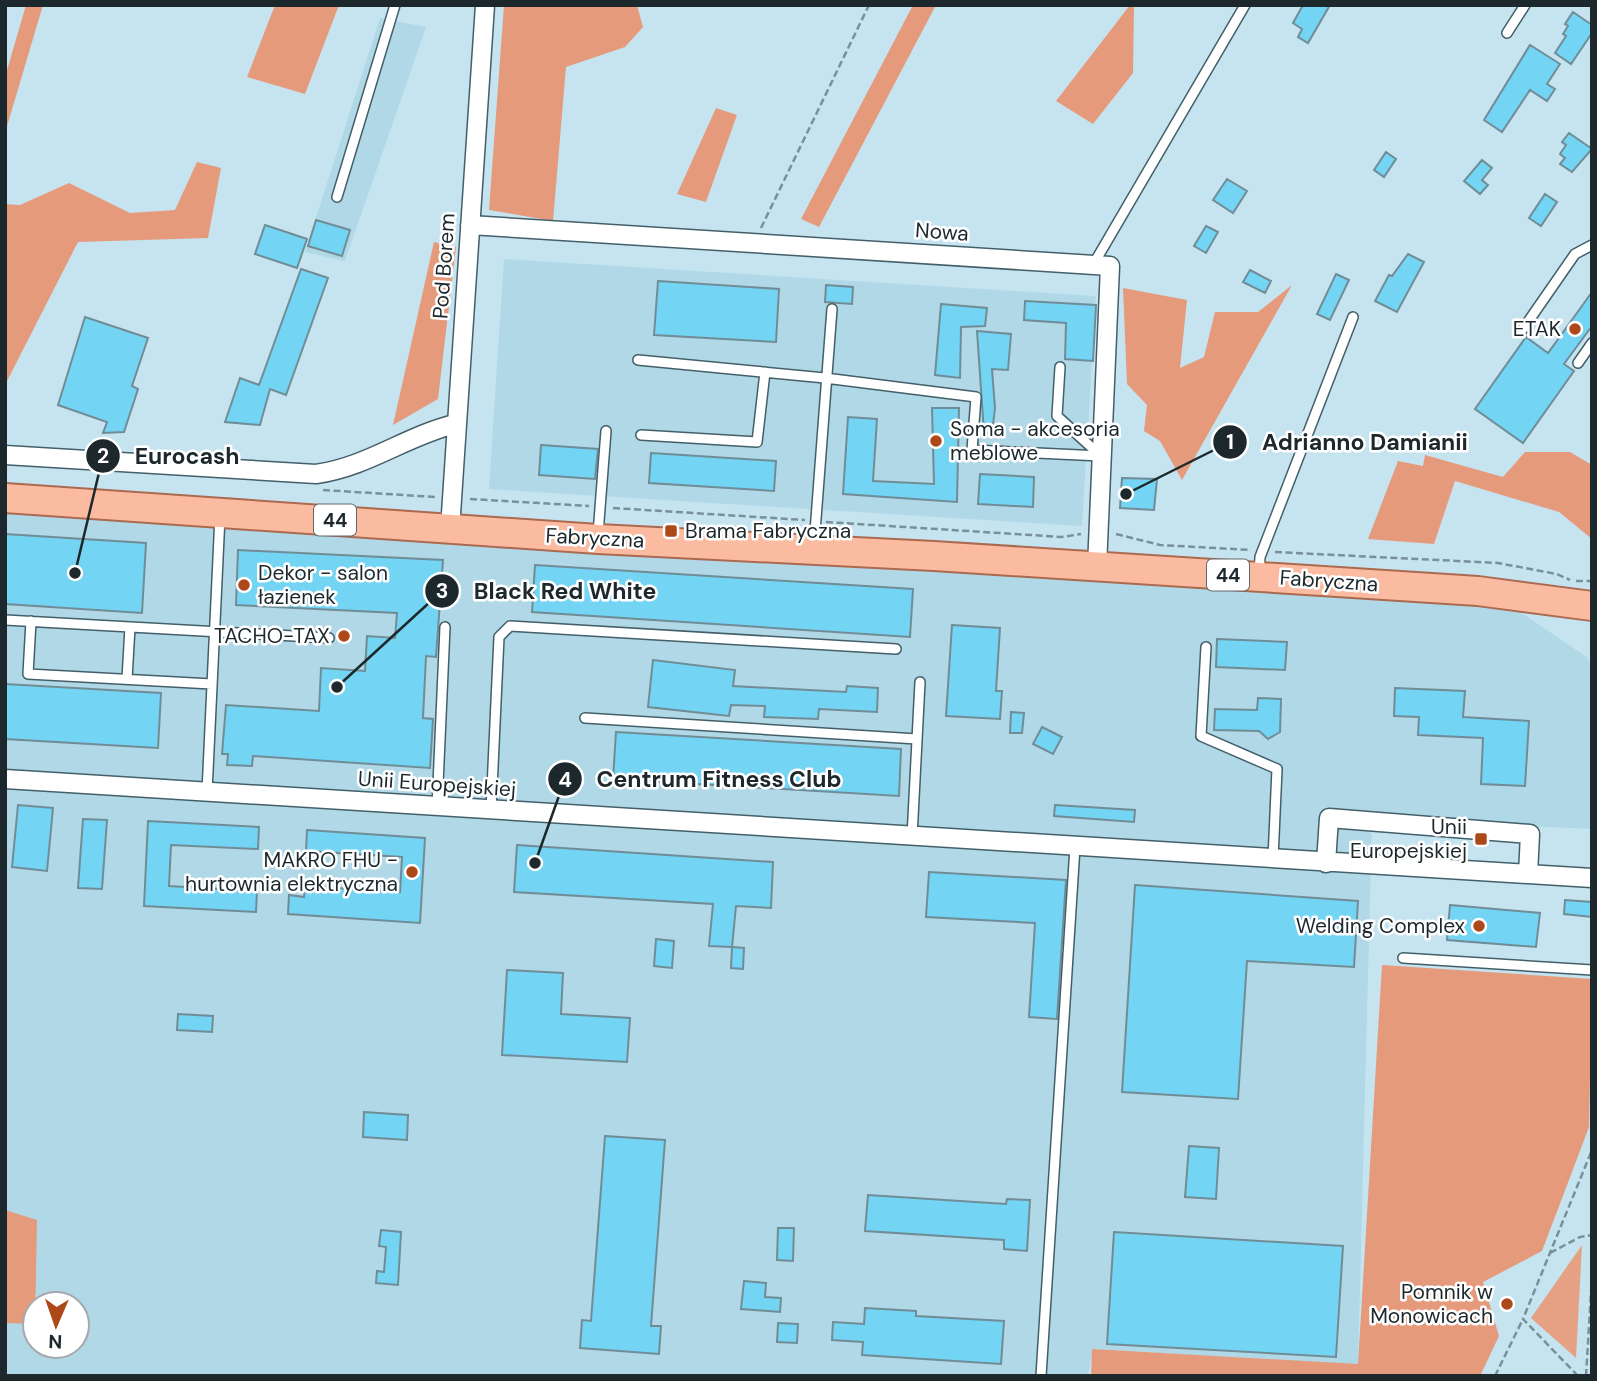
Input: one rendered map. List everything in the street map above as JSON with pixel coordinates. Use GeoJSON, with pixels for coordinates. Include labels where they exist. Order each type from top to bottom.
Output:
{"type":"FeatureCollection","features":[{"type":"Feature","properties":{"kind":"main road","name":"Fabryczna"},"geometry":{"type":"LineString","coordinates":[[5,498],[598,539],[1097,567],[1261,564],[1592,606]]}},
{"type":"Feature","properties":{"kind":"main road","name":"Fabryczna"},"geometry":{"type":"LineString","coordinates":[[1478,591],[1581,584]]}},
{"type":"Feature","properties":{"kind":"street","name":"Pod Borem"},"geometry":{"type":"LineString","coordinates":[[450,529],[485,5]]}},
{"type":"Feature","properties":{"kind":"street","name":"Nowa"},"geometry":{"type":"LineString","coordinates":[[470,225],[1093,265]]}},
{"type":"Feature","properties":{"kind":"street"},"geometry":{"type":"LineString","coordinates":[[1093,265],[1110,266],[1097,567]]}},
{"type":"Feature","properties":{"kind":"street"},"geometry":{"type":"LineString","coordinates":[[5,454],[316,474],[363,464],[406,442],[455,424]]}},
{"type":"Feature","properties":{"kind":"street","name":"Unii Europejskiej"},"geometry":{"type":"LineString","coordinates":[[5,779],[1592,878]]}},
{"type":"Feature","properties":{"kind":"street"},"geometry":{"type":"LineString","coordinates":[[1326,863],[1329,818],[1530,834],[1528,874]]}},
{"type":"Feature","properties":{"kind":"lane"},"geometry":{"type":"LineString","coordinates":[[337,197],[395,5]]}},
{"type":"Feature","properties":{"kind":"lane"},"geometry":{"type":"LineString","coordinates":[[1093,265],[1245,5]]}},
{"type":"Feature","properties":{"kind":"lane"},"geometry":{"type":"LineString","coordinates":[[1507,33],[1525,5]]}},
{"type":"Feature","properties":{"kind":"lane"},"geometry":{"type":"LineString","coordinates":[[1523,329],[1575,254],[1592,245]]}},
{"type":"Feature","properties":{"kind":"lane"},"geometry":{"type":"LineString","coordinates":[[813,550],[832,309]]}},
{"type":"Feature","properties":{"kind":"lane"},"geometry":{"type":"LineString","coordinates":[[1261,564],[1353,317]]}},
{"type":"Feature","properties":{"kind":"lane"},"geometry":{"type":"LineString","coordinates":[[1578,363],[1592,343]]}},
{"type":"Feature","properties":{"kind":"lane"},"geometry":{"type":"LineString","coordinates":[[638,360],[825,378],[976,397],[972,450],[1101,456]]}},
{"type":"Feature","properties":{"kind":"lane"},"geometry":{"type":"LineString","coordinates":[[1060,367],[1057,416],[1101,456]]}},
{"type":"Feature","properties":{"kind":"lane"},"geometry":{"type":"LineString","coordinates":[[641,435],[757,442],[765,372]]}},
{"type":"Feature","properties":{"kind":"lane"},"geometry":{"type":"LineString","coordinates":[[598,539],[606,431]]}},
{"type":"Feature","properties":{"kind":"lane"},"geometry":{"type":"LineString","coordinates":[[207,792],[220,511]]}},
{"type":"Feature","properties":{"kind":"lane"},"geometry":{"type":"LineString","coordinates":[[5,620],[329,638]]}},
{"type":"Feature","properties":{"kind":"lane"},"geometry":{"type":"LineString","coordinates":[[31,621],[28,674],[212,684]]}},
{"type":"Feature","properties":{"kind":"lane"},"geometry":{"type":"LineString","coordinates":[[491,810],[499,637],[510,626],[895,649]]}},
{"type":"Feature","properties":{"kind":"lane"},"geometry":{"type":"LineString","coordinates":[[127,679],[130,627]]}},
{"type":"Feature","properties":{"kind":"lane"},"geometry":{"type":"LineString","coordinates":[[437,807],[445,627]]}},
{"type":"Feature","properties":{"kind":"lane"},"geometry":{"type":"LineString","coordinates":[[1206,647],[1201,736],[1277,769],[1273,859]]}},
{"type":"Feature","properties":{"kind":"lane"},"geometry":{"type":"LineString","coordinates":[[912,836],[920,682]]}},
{"type":"Feature","properties":{"kind":"lane"},"geometry":{"type":"LineString","coordinates":[[585,718],[917,739]]}},
{"type":"Feature","properties":{"kind":"lane"},"geometry":{"type":"LineString","coordinates":[[1041,1376],[1075,847]]}},
{"type":"Feature","properties":{"kind":"lane"},"geometry":{"type":"LineString","coordinates":[[1403,958],[1592,970]]}},
{"type":"Feature","properties":{"kind":"path"},"geometry":{"type":"LineString","coordinates":[[753,243],[869,5]]}},
{"type":"Feature","properties":{"kind":"path"},"geometry":{"type":"LineString","coordinates":[[451,498],[1062,537],[1099,532],[1261,564],[1498,563],[1558,574],[1581,584],[1592,581]]}},
{"type":"Feature","properties":{"kind":"path"},"geometry":{"type":"LineString","coordinates":[[1495,1376],[1523,1319],[1592,1150]]}},
{"type":"Feature","properties":{"kind":"path"},"geometry":{"type":"LineString","coordinates":[[1549,1254],[1580,1237],[1592,1235]]}},
{"type":"Feature","properties":{"kind":"path"},"geometry":{"type":"LineString","coordinates":[[1586,1376],[1592,1276]]}},
{"type":"Feature","properties":{"kind":"path"},"geometry":{"type":"LineString","coordinates":[[1523,1319],[1578,1376]]}},
{"type":"Feature","properties":{"kind":"shaded area"},"geometry":{"type":"Polygon","coordinates":[[[26,5],[43,5],[5,133],[5,77],[26,5]]]}},
{"type":"Feature","properties":{"kind":"shaded area"},"geometry":{"type":"Polygon","coordinates":[[[275,5],[339,5],[305,94],[247,77],[275,5]]]}},
{"type":"Feature","properties":{"kind":"shaded area"},"geometry":{"type":"Polygon","coordinates":[[[504,5],[637,5],[643,27],[625,47],[566,67],[553,221],[489,210],[504,5]]]}},
{"type":"Feature","properties":{"kind":"shaded area"},"geometry":{"type":"Polygon","coordinates":[[[913,5],[936,5],[819,227],[801,219],[913,5]]]}},
{"type":"Feature","properties":{"kind":"shaded area"},"geometry":{"type":"Polygon","coordinates":[[[1130,5],[1134,5],[1133,73],[1093,124],[1056,101],[1130,5]]]}},
{"type":"Feature","properties":{"kind":"shaded area"},"geometry":{"type":"Polygon","coordinates":[[[380,18],[426,27],[345,261],[305,252],[380,18]]]}},
{"type":"Feature","properties":{"kind":"shaded area"},"geometry":{"type":"Polygon","coordinates":[[[716,108],[737,115],[706,202],[677,194],[716,108]]]}},
{"type":"Feature","properties":{"kind":"shaded area"},"geometry":{"type":"Polygon","coordinates":[[[197,162],[221,168],[208,238],[78,242],[5,385],[5,204],[20,205],[69,183],[130,213],[175,210],[197,162]]]}},
{"type":"Feature","properties":{"kind":"shaded area"},"geometry":{"type":"Polygon","coordinates":[[[434,242],[456,247],[438,399],[393,425],[434,242]]]}},
{"type":"Feature","properties":{"kind":"shaded area"},"geometry":{"type":"Polygon","coordinates":[[[504,259],[1096,296],[1082,526],[489,489],[504,259]]]}},
{"type":"Feature","properties":{"kind":"shaded area"},"geometry":{"type":"Polygon","coordinates":[[[1292,285],[1182,480],[1160,441],[1144,431],[1147,405],[1127,384],[1123,288],[1187,300],[1180,368],[1204,357],[1215,312],[1258,312],[1292,285]]]}},
{"type":"Feature","properties":{"kind":"shaded area"},"geometry":{"type":"Polygon","coordinates":[[[1525,452],[1570,452],[1592,465],[1592,539],[1559,512],[1455,481],[1434,544],[1368,539],[1398,461],[1423,466],[1425,455],[1503,477],[1525,452]]]}},
{"type":"Feature","properties":{"kind":"shaded area"},"geometry":{"type":"Polygon","coordinates":[[[5,513],[1513,607],[1588,658],[1592,667],[1592,829],[1372,819],[1358,1365],[1093,1349],[1088,1376],[5,1376],[5,513]]]}},
{"type":"Feature","properties":{"kind":"shaded area"},"geometry":{"type":"Polygon","coordinates":[[[1382,965],[1592,979],[1589,1127],[1542,1251],[1483,1282],[1499,1336],[1480,1376],[1091,1376],[1092,1349],[1358,1364],[1382,965]]]}},
{"type":"Feature","properties":{"kind":"shaded area"},"geometry":{"type":"Polygon","coordinates":[[[5,1210],[37,1220],[36,1290],[21,1290],[21,1324],[5,1323],[5,1210]]]}},
{"type":"Feature","properties":{"kind":"shaded area"},"geometry":{"type":"Polygon","coordinates":[[[1582,1245],[1576,1358],[1531,1318],[1582,1245]]]}},
{"type":"Feature","properties":{"kind":"building"},"geometry":{"type":"Polygon","coordinates":[[[1303,5],[1330,5],[1308,43],[1298,37],[1302,29],[1293,23],[1303,5]]]}},
{"type":"Feature","properties":{"kind":"building"},"geometry":{"type":"Polygon","coordinates":[[[1573,12],[1592,25],[1592,33],[1571,64],[1555,53],[1566,36],[1563,34],[1568,26],[1565,24],[1573,12]]]}},
{"type":"Feature","properties":{"kind":"building"},"geometry":{"type":"Polygon","coordinates":[[[1530,45],[1560,64],[1547,84],[1555,89],[1547,101],[1530,90],[1502,132],[1484,120],[1530,45]]]}},
{"type":"Feature","properties":{"kind":"building"},"geometry":{"type":"Polygon","coordinates":[[[1569,133],[1592,149],[1572,172],[1560,164],[1565,158],[1560,154],[1566,145],[1562,142],[1569,133]]]}},
{"type":"Feature","properties":{"kind":"building"},"geometry":{"type":"Polygon","coordinates":[[[1386,152],[1396,159],[1384,177],[1374,170],[1386,152]]]}},
{"type":"Feature","properties":{"kind":"building"},"geometry":{"type":"Polygon","coordinates":[[[1482,160],[1492,168],[1482,180],[1488,185],[1480,194],[1464,181],[1482,160]]]}},
{"type":"Feature","properties":{"kind":"building"},"geometry":{"type":"Polygon","coordinates":[[[1227,179],[1247,191],[1233,213],[1213,200],[1227,179]]]}},
{"type":"Feature","properties":{"kind":"building"},"geometry":{"type":"Polygon","coordinates":[[[1545,194],[1557,202],[1541,226],[1529,218],[1545,194]]]}},
{"type":"Feature","properties":{"kind":"building"},"geometry":{"type":"Polygon","coordinates":[[[316,220],[350,230],[342,256],[308,246],[316,220]]]}},
{"type":"Feature","properties":{"kind":"building"},"geometry":{"type":"Polygon","coordinates":[[[265,225],[307,239],[297,268],[255,254],[265,225]]]}},
{"type":"Feature","properties":{"kind":"building"},"geometry":{"type":"Polygon","coordinates":[[[1206,226],[1218,232],[1206,253],[1194,246],[1206,226]]]}},
{"type":"Feature","properties":{"kind":"building"},"geometry":{"type":"Polygon","coordinates":[[[1408,254],[1424,262],[1397,312],[1375,301],[1389,275],[1392,276],[1408,254]]]}},
{"type":"Feature","properties":{"kind":"building"},"geometry":{"type":"Polygon","coordinates":[[[301,269],[328,278],[286,395],[270,389],[260,425],[225,422],[240,378],[259,385],[301,269]]]}},
{"type":"Feature","properties":{"kind":"building"},"geometry":{"type":"Polygon","coordinates":[[[1250,270],[1271,281],[1265,293],[1243,282],[1250,270]]]}},
{"type":"Feature","properties":{"kind":"building"},"geometry":{"type":"Polygon","coordinates":[[[1336,274],[1349,280],[1330,320],[1317,314],[1336,274]]]}},
{"type":"Feature","properties":{"kind":"building"},"geometry":{"type":"Polygon","coordinates":[[[658,281],[779,289],[776,342],[654,335],[658,281]]]}},
{"type":"Feature","properties":{"kind":"building"},"geometry":{"type":"Polygon","coordinates":[[[826,285],[853,287],[852,304],[825,302],[826,285]]]}},
{"type":"Feature","properties":{"kind":"building"},"geometry":{"type":"Polygon","coordinates":[[[1592,292],[1592,326],[1564,364],[1574,371],[1523,443],[1475,409],[1526,337],[1548,353],[1592,292]]]}},
{"type":"Feature","properties":{"kind":"building"},"geometry":{"type":"Polygon","coordinates":[[[1025,301],[1096,305],[1093,361],[1065,359],[1066,323],[1024,320],[1025,301]]]}},
{"type":"Feature","properties":{"kind":"building"},"geometry":{"type":"Polygon","coordinates":[[[941,304],[987,308],[985,326],[961,327],[960,378],[935,375],[941,304]]]}},
{"type":"Feature","properties":{"kind":"building"},"geometry":{"type":"Polygon","coordinates":[[[85,317],[148,338],[132,386],[138,389],[124,432],[103,433],[107,422],[58,405],[85,317]]]}},
{"type":"Feature","properties":{"kind":"building"},"geometry":{"type":"Polygon","coordinates":[[[977,331],[1011,334],[1008,370],[992,369],[995,408],[992,433],[984,433],[977,331]]]}},
{"type":"Feature","properties":{"kind":"building"},"geometry":{"type":"Polygon","coordinates":[[[932,408],[959,408],[957,502],[843,494],[848,417],[877,419],[873,481],[934,484],[932,408]]]}},
{"type":"Feature","properties":{"kind":"building"},"geometry":{"type":"Polygon","coordinates":[[[541,445],[598,449],[595,479],[539,475],[541,445]]]}},
{"type":"Feature","properties":{"kind":"building"},"geometry":{"type":"Polygon","coordinates":[[[651,453],[776,461],[774,491],[649,483],[651,453]]]}},
{"type":"Feature","properties":{"kind":"building"},"geometry":{"type":"Polygon","coordinates":[[[980,474],[1034,477],[1033,507],[978,504],[980,474]]]}},
{"type":"Feature","properties":{"kind":"building"},"geometry":{"type":"Polygon","coordinates":[[[1122,478],[1157,479],[1154,510],[1120,508],[1122,478]]]}},
{"type":"Feature","properties":{"kind":"building"},"geometry":{"type":"Polygon","coordinates":[[[5,534],[146,543],[142,613],[5,604],[5,534]]]}},
{"type":"Feature","properties":{"kind":"building"},"geometry":{"type":"Polygon","coordinates":[[[238,550],[443,560],[436,657],[426,656],[423,718],[433,719],[430,768],[253,756],[252,766],[227,765],[228,754],[222,754],[226,705],[319,711],[321,668],[365,671],[367,636],[395,638],[397,613],[236,605],[238,550]]]}},
{"type":"Feature","properties":{"kind":"building"},"geometry":{"type":"Polygon","coordinates":[[[535,565],[913,589],[910,637],[532,612],[535,565]]]}},
{"type":"Feature","properties":{"kind":"building"},"geometry":{"type":"Polygon","coordinates":[[[952,625],[1000,628],[996,691],[1002,691],[1000,719],[946,716],[952,625]]]}},
{"type":"Feature","properties":{"kind":"building"},"geometry":{"type":"Polygon","coordinates":[[[1217,639],[1287,642],[1285,670],[1216,667],[1217,639]]]}},
{"type":"Feature","properties":{"kind":"building"},"geometry":{"type":"Polygon","coordinates":[[[653,660],[735,670],[733,686],[846,692],[847,686],[878,688],[877,712],[819,709],[818,719],[764,717],[765,706],[731,705],[729,716],[648,707],[653,660]]]}},
{"type":"Feature","properties":{"kind":"building"},"geometry":{"type":"Polygon","coordinates":[[[5,684],[161,693],[158,748],[5,739],[5,684]]]}},
{"type":"Feature","properties":{"kind":"building"},"geometry":{"type":"Polygon","coordinates":[[[1395,688],[1465,691],[1463,717],[1529,721],[1525,786],[1481,784],[1483,738],[1418,735],[1419,717],[1394,716],[1395,688]]]}},
{"type":"Feature","properties":{"kind":"building"},"geometry":{"type":"Polygon","coordinates":[[[1258,698],[1281,699],[1280,732],[1268,739],[1259,731],[1214,730],[1215,709],[1257,710],[1258,698]]]}},
{"type":"Feature","properties":{"kind":"building"},"geometry":{"type":"Polygon","coordinates":[[[1011,712],[1024,713],[1022,733],[1010,733],[1011,712]]]}},
{"type":"Feature","properties":{"kind":"building"},"geometry":{"type":"Polygon","coordinates":[[[1042,727],[1062,737],[1053,754],[1033,744],[1042,727]]]}},
{"type":"Feature","properties":{"kind":"building"},"geometry":{"type":"Polygon","coordinates":[[[616,732],[901,749],[899,796],[613,779],[616,732]]]}},
{"type":"Feature","properties":{"kind":"building"},"geometry":{"type":"Polygon","coordinates":[[[18,805],[53,808],[47,871],[12,867],[18,805]]]}},
{"type":"Feature","properties":{"kind":"building"},"geometry":{"type":"Polygon","coordinates":[[[1055,805],[1135,810],[1134,822],[1054,816],[1055,805]]]}},
{"type":"Feature","properties":{"kind":"building"},"geometry":{"type":"Polygon","coordinates":[[[83,819],[107,820],[102,889],[78,888],[83,819]]]}},
{"type":"Feature","properties":{"kind":"building"},"geometry":{"type":"Polygon","coordinates":[[[148,821],[259,827],[258,849],[171,845],[169,886],[257,891],[256,912],[144,906],[148,821]]]}},
{"type":"Feature","properties":{"kind":"building","name":"MAKRO FHU - hurtownia elektryczna"},"geometry":{"type":"Polygon","coordinates":[[[307,830],[425,838],[420,923],[288,914],[289,895],[304,897],[305,886],[400,892],[402,857],[306,851],[307,830]]]}},
{"type":"Feature","properties":{"kind":"building"},"geometry":{"type":"Polygon","coordinates":[[[517,845],[773,862],[771,908],[736,906],[732,947],[709,946],[713,904],[514,892],[517,845]]]}},
{"type":"Feature","properties":{"kind":"building"},"geometry":{"type":"Polygon","coordinates":[[[929,872],[1066,880],[1057,1019],[1029,1017],[1035,923],[926,917],[929,872]]]}},
{"type":"Feature","properties":{"kind":"building"},"geometry":{"type":"Polygon","coordinates":[[[1135,885],[1358,901],[1354,967],[1247,961],[1238,1099],[1122,1092],[1135,885]]]}},
{"type":"Feature","properties":{"kind":"building"},"geometry":{"type":"Polygon","coordinates":[[[1565,900],[1592,902],[1592,917],[1564,914],[1565,900]]]}},
{"type":"Feature","properties":{"kind":"building"},"geometry":{"type":"Polygon","coordinates":[[[1450,905],[1540,913],[1536,947],[1447,940],[1450,905]]]}},
{"type":"Feature","properties":{"kind":"building"},"geometry":{"type":"Polygon","coordinates":[[[656,939],[674,941],[672,968],[654,966],[656,939]]]}},
{"type":"Feature","properties":{"kind":"building"},"geometry":{"type":"Polygon","coordinates":[[[732,947],[744,948],[743,969],[731,968],[732,947]]]}},
{"type":"Feature","properties":{"kind":"building"},"geometry":{"type":"Polygon","coordinates":[[[507,970],[563,973],[561,1014],[630,1018],[627,1062],[502,1055],[507,970]]]}},
{"type":"Feature","properties":{"kind":"building"},"geometry":{"type":"Polygon","coordinates":[[[178,1014],[213,1016],[212,1032],[177,1030],[178,1014]]]}},
{"type":"Feature","properties":{"kind":"building"},"geometry":{"type":"Polygon","coordinates":[[[364,1112],[408,1115],[407,1140],[363,1137],[364,1112]]]}},
{"type":"Feature","properties":{"kind":"building"},"geometry":{"type":"Polygon","coordinates":[[[605,1136],[665,1140],[651,1326],[661,1326],[659,1354],[580,1348],[582,1320],[591,1321],[605,1136]]]}},
{"type":"Feature","properties":{"kind":"building"},"geometry":{"type":"Polygon","coordinates":[[[1189,1146],[1219,1148],[1216,1199],[1185,1197],[1189,1146]]]}},
{"type":"Feature","properties":{"kind":"building"},"geometry":{"type":"Polygon","coordinates":[[[868,1195],[1006,1204],[1007,1199],[1030,1200],[1027,1251],[1004,1249],[1004,1240],[865,1231],[868,1195]]]}},
{"type":"Feature","properties":{"kind":"building"},"geometry":{"type":"Polygon","coordinates":[[[778,1228],[794,1228],[793,1261],[777,1260],[778,1228]]]}},
{"type":"Feature","properties":{"kind":"building"},"geometry":{"type":"Polygon","coordinates":[[[381,1230],[401,1232],[398,1285],[376,1283],[377,1271],[384,1272],[386,1247],[379,1246],[381,1230]]]}},
{"type":"Feature","properties":{"kind":"building"},"geometry":{"type":"Polygon","coordinates":[[[1114,1232],[1343,1246],[1336,1357],[1107,1344],[1114,1232]]]}},
{"type":"Feature","properties":{"kind":"building"},"geometry":{"type":"Polygon","coordinates":[[[744,1281],[766,1283],[765,1297],[781,1298],[780,1312],[741,1309],[744,1281]]]}},
{"type":"Feature","properties":{"kind":"building"},"geometry":{"type":"Polygon","coordinates":[[[865,1308],[916,1311],[916,1316],[1004,1321],[1001,1364],[862,1355],[863,1342],[832,1340],[833,1322],[864,1324],[865,1308]]]}},
{"type":"Feature","properties":{"kind":"building"},"geometry":{"type":"Polygon","coordinates":[[[778,1323],[798,1324],[797,1343],[777,1342],[778,1323]]]}},
{"type":"Feature","properties":{"kind":"place","name":"ETAK"},"geometry":{"type":"Point","coordinates":[1575,329]}},
{"type":"Feature","properties":{"kind":"place","name":"Soma - akcesoria meblowe"},"geometry":{"type":"Point","coordinates":[936,441]}},
{"type":"Feature","properties":{"kind":"place","name":"Adrianno Damianii"},"geometry":{"type":"Point","coordinates":[1126,494]}},
{"type":"Feature","properties":{"kind":"place","name":"Brama Fabryczna"},"geometry":{"type":"Point","coordinates":[671,531]}},
{"type":"Feature","properties":{"kind":"place","name":"Eurocash"},"geometry":{"type":"Point","coordinates":[75,573]}},
{"type":"Feature","properties":{"kind":"place","name":"Dekor - salon łazienek"},"geometry":{"type":"Point","coordinates":[244,585]}},
{"type":"Feature","properties":{"kind":"place","name":"TACHO-TAX"},"geometry":{"type":"Point","coordinates":[344,636]}},
{"type":"Feature","properties":{"kind":"place","name":"Black Red White"},"geometry":{"type":"Point","coordinates":[337,687]}},
{"type":"Feature","properties":{"kind":"place","name":"Unii Europejskiej"},"geometry":{"type":"Point","coordinates":[1481,839]}},
{"type":"Feature","properties":{"kind":"place","name":"Centrum Fitness Club"},"geometry":{"type":"Point","coordinates":[535,863]}},
{"type":"Feature","properties":{"kind":"place","name":"MAKRO FHU - hurtownia elektryczna"},"geometry":{"type":"Point","coordinates":[412,872]}},
{"type":"Feature","properties":{"kind":"place","name":"Welding Complex"},"geometry":{"type":"Point","coordinates":[1479,926]}},
{"type":"Feature","properties":{"kind":"place","name":"Pomnik w Monowicach"},"geometry":{"type":"Point","coordinates":[1507,1304]}}]}
